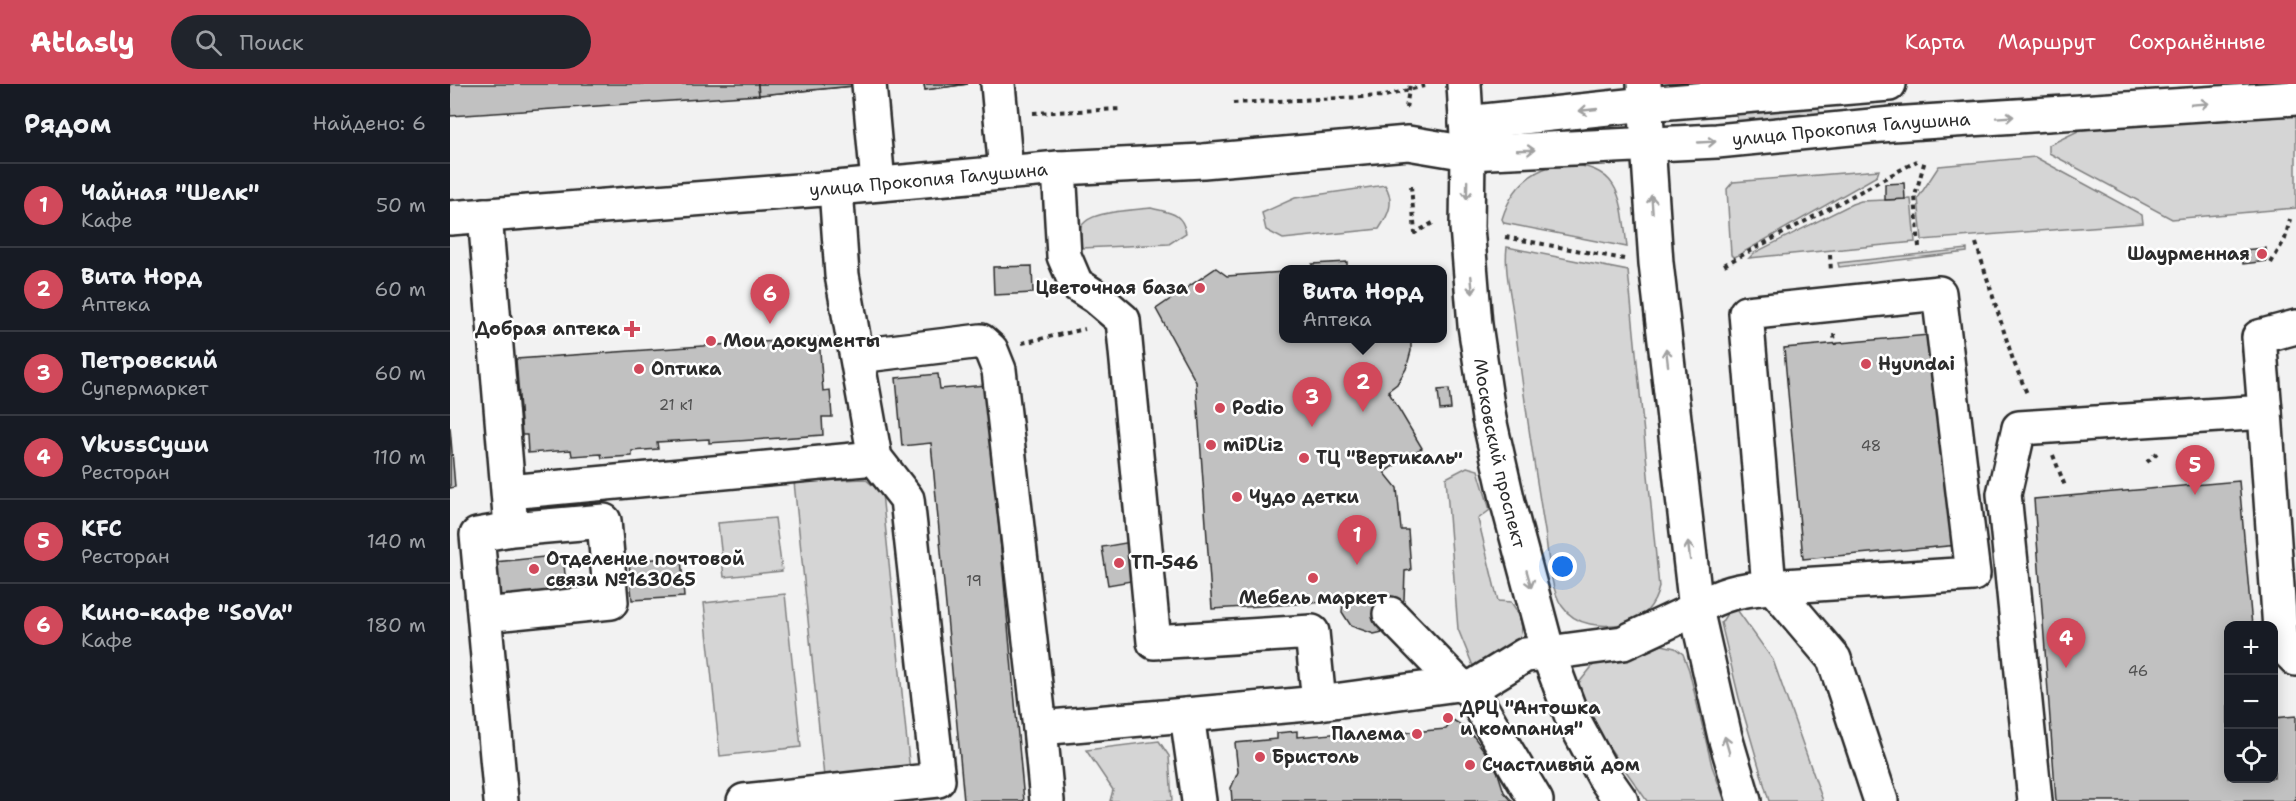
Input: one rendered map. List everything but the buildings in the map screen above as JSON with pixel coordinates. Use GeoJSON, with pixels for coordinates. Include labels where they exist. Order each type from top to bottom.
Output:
{"type":"FeatureCollection","features":[{"type":"Feature","properties":{"kind":"main road"},"geometry":{"type":"LineString","coordinates":[[869,84],[878,183]]}},
{"type":"Feature","properties":{"kind":"main road"},"geometry":{"type":"LineString","coordinates":[[998,84],[1006,172]]}},
{"type":"Feature","properties":{"kind":"main road","name":"Московский проспект"},"geometry":{"type":"LineString","coordinates":[[1464,84],[1467,138],[1467,227],[1475,325],[1490,419],[1512,517],[1548,653],[1572,717],[1605,778],[1621,801]]}},
{"type":"Feature","properties":{"kind":"main road","name":"улица Прокопия Галушина"},"geometry":{"type":"LineString","coordinates":[[1467,138],[1645,94],[1888,84]]}},
{"type":"Feature","properties":{"kind":"main road"},"geometry":{"type":"LineString","coordinates":[[1645,94],[1656,263],[1696,609],[1725,737],[1743,801]]}},
{"type":"Feature","properties":{"kind":"main road","name":"улица Прокопия Галушина"},"geometry":{"type":"LineString","coordinates":[[450,218],[836,188],[1006,172],[1203,161],[1467,138],[1648,145],[1717,141],[1892,124],[2296,98]]}},
{"type":"Feature","properties":{"kind":"main road"},"geometry":{"type":"LineString","coordinates":[[1059,168],[1064,256],[1076,284],[1096,297],[1123,320],[1154,642],[1312,632],[1319,703]]}},
{"type":"Feature","properties":{"kind":"main road"},"geometry":{"type":"LineString","coordinates":[[744,801],[899,793],[938,780],[907,499],[875,458],[842,275],[836,188]]}},
{"type":"Feature","properties":{"kind":"main road"},"geometry":{"type":"LineString","coordinates":[[485,215],[512,529]]}},
{"type":"Feature","properties":{"kind":"main road"},"geometry":{"type":"LineString","coordinates":[[1040,728],[1319,703],[1464,686],[1525,655],[1623,643],[1717,597],[1737,590],[1771,587],[1973,574],[1939,293],[1746,313],[1771,587],[1834,659],[1881,801]]}},
{"type":"Feature","properties":{"kind":"main road"},"geometry":{"type":"LineString","coordinates":[[2296,327],[2259,337],[2281,644],[2296,658]]}},
{"type":"Feature","properties":{"kind":"main road"},"geometry":{"type":"LineString","coordinates":[[858,356],[981,341],[991,350],[999,370],[1047,801]]}},
{"type":"Feature","properties":{"kind":"main road"},"geometry":{"type":"LineString","coordinates":[[2035,801],[2004,494],[2019,428],[2265,412]]}},
{"type":"Feature","properties":{"kind":"main road"},"geometry":{"type":"LineString","coordinates":[[508,492],[875,458]]}},
{"type":"Feature","properties":{"kind":"main road"},"geometry":{"type":"LineString","coordinates":[[485,615],[611,602],[604,521],[512,529],[477,535],[485,615],[511,759],[501,801]]}},
{"type":"Feature","properties":{"kind":"main road"},"geometry":{"type":"LineString","coordinates":[[1390,614],[1464,686],[1536,801]]}},
{"type":"Feature","properties":{"kind":"main road"},"geometry":{"type":"LineString","coordinates":[[1187,715],[1199,801]]}},
{"type":"Feature","properties":{"kind":"path"},"geometry":{"type":"LineString","coordinates":[[1233,103],[1385,96],[1410,86],[1428,85]]}},
{"type":"Feature","properties":{"kind":"path"},"geometry":{"type":"LineString","coordinates":[[1406,108],[1410,86]]}},
{"type":"Feature","properties":{"kind":"path"},"geometry":{"type":"LineString","coordinates":[[1031,113],[1122,109]]}},
{"type":"Feature","properties":{"kind":"path"},"geometry":{"type":"LineString","coordinates":[[1919,247],[1915,196],[1925,160]]}},
{"type":"Feature","properties":{"kind":"path"},"geometry":{"type":"LineString","coordinates":[[1724,265],[1917,161]]}},
{"type":"Feature","properties":{"kind":"path"},"geometry":{"type":"LineString","coordinates":[[1411,186],[1415,233],[1436,221]]}},
{"type":"Feature","properties":{"kind":"path"},"geometry":{"type":"LineString","coordinates":[[2271,263],[2285,239],[2290,219]]}},
{"type":"Feature","properties":{"kind":"path"},"geometry":{"type":"LineString","coordinates":[[1505,237],[1630,260]]}},
{"type":"Feature","properties":{"kind":"path"},"geometry":{"type":"LineString","coordinates":[[1976,243],[2013,360],[2065,486]]}},
{"type":"Feature","properties":{"kind":"path"},"geometry":{"type":"LineString","coordinates":[[1830,255],[1831,270]]}},
{"type":"Feature","properties":{"kind":"path"},"geometry":{"type":"LineString","coordinates":[[991,350],[1123,320]]}},
{"type":"Feature","properties":{"kind":"shaded area"},"geometry":{"type":"Polygon","coordinates":[[[1819,107],[1820,117],[1738,123],[1736,114],[1819,107]]]}},
{"type":"Feature","properties":{"kind":"shaded area"},"geometry":{"type":"Polygon","coordinates":[[[2281,113],[2294,115],[2296,119],[2296,208],[2172,219],[2049,153],[2049,145],[2080,130],[2281,113]]]}},
{"type":"Feature","properties":{"kind":"shaded area"},"geometry":{"type":"Polygon","coordinates":[[[2035,157],[2142,215],[2143,223],[1922,240],[1918,198],[1939,166],[2035,157]]]}},
{"type":"Feature","properties":{"kind":"shaded area"},"geometry":{"type":"Polygon","coordinates":[[[1562,164],[1581,166],[1607,178],[1619,199],[1627,247],[1504,223],[1502,219],[1506,208],[1523,182],[1540,170],[1562,164]]]}},
{"type":"Feature","properties":{"kind":"shaded area"},"geometry":{"type":"Polygon","coordinates":[[[1879,170],[1877,176],[1735,257],[1731,255],[1727,189],[1733,182],[1879,170]]]}},
{"type":"Feature","properties":{"kind":"shaded area"},"geometry":{"type":"Polygon","coordinates":[[[1385,185],[1390,197],[1390,208],[1379,229],[1283,239],[1266,230],[1262,213],[1295,198],[1385,185]]]}},
{"type":"Feature","properties":{"kind":"shaded area"},"geometry":{"type":"Polygon","coordinates":[[[1911,199],[1915,242],[1749,258],[1754,253],[1852,204],[1861,201],[1911,199]]]}},
{"type":"Feature","properties":{"kind":"shaded area"},"geometry":{"type":"Polygon","coordinates":[[[1151,208],[1178,217],[1186,233],[1169,244],[1082,248],[1079,235],[1082,226],[1089,219],[1101,214],[1151,208]]]}},
{"type":"Feature","properties":{"kind":"shaded area"},"geometry":{"type":"Polygon","coordinates":[[[1507,247],[1628,271],[1659,587],[1655,600],[1647,611],[1631,622],[1598,625],[1582,622],[1574,618],[1562,606],[1555,590],[1508,283],[1507,247]]]}},
{"type":"Feature","properties":{"kind":"shaded area"},"geometry":{"type":"Polygon","coordinates":[[[1967,249],[1967,252],[1839,267],[1838,263],[1967,249]]]}},
{"type":"Feature","properties":{"kind":"shaded area"},"geometry":{"type":"Polygon","coordinates":[[[1467,467],[1478,470],[1490,510],[1478,519],[1498,601],[1511,602],[1519,615],[1522,626],[1515,651],[1475,671],[1458,629],[1446,478],[1467,467]]]}},
{"type":"Feature","properties":{"kind":"shaded area"},"geometry":{"type":"Polygon","coordinates":[[[865,479],[882,493],[910,772],[824,777],[794,482],[865,479]]]}},
{"type":"Feature","properties":{"kind":"shaded area"},"geometry":{"type":"Polygon","coordinates":[[[775,518],[782,571],[724,577],[718,523],[775,518]]]}},
{"type":"Feature","properties":{"kind":"shaded area"},"geometry":{"type":"Polygon","coordinates":[[[785,594],[801,747],[720,756],[704,603],[785,594]]]}},
{"type":"Feature","properties":{"kind":"shaded area"},"geometry":{"type":"Polygon","coordinates":[[[1733,604],[1773,660],[1823,801],[1769,801],[1739,698],[1721,623],[1733,604]]]}},
{"type":"Feature","properties":{"kind":"shaded area"},"geometry":{"type":"Polygon","coordinates":[[[1662,645],[1675,648],[1683,654],[1712,766],[1725,801],[1647,801],[1597,730],[1578,684],[1595,663],[1630,659],[1662,645]]]}},
{"type":"Feature","properties":{"kind":"shaded area"},"geometry":{"type":"Polygon","coordinates":[[[1159,741],[1169,756],[1172,801],[1110,801],[1113,790],[1086,750],[1159,741]]]}},
{"type":"Feature","properties":{"kind":"place","name":"Шаурменная"},"geometry":{"type":"Point","coordinates":[2262,254]}},
{"type":"Feature","properties":{"kind":"place","name":"Цветочная база"},"geometry":{"type":"Point","coordinates":[1200,288]}},
{"type":"Feature","properties":{"kind":"place","name":"Кино-кафе \"SoVa\""},"geometry":{"type":"Point","coordinates":[770,324]}},
{"type":"Feature","properties":{"kind":"place","name":"Добрая аптека"},"geometry":{"type":"Point","coordinates":[632,329]}},
{"type":"Feature","properties":{"kind":"place","name":"Мои документы"},"geometry":{"type":"Point","coordinates":[711,341]}},
{"type":"Feature","properties":{"kind":"place","name":"Hyundai"},"geometry":{"type":"Point","coordinates":[1866,364]}},
{"type":"Feature","properties":{"kind":"place","name":"Оптика"},"geometry":{"type":"Point","coordinates":[639,369]}},
{"type":"Feature","properties":{"kind":"place","name":"Podio"},"geometry":{"type":"Point","coordinates":[1220,408]}},
{"type":"Feature","properties":{"kind":"place","name":"Вита Норд"},"geometry":{"type":"Point","coordinates":[1363,412]}},
{"type":"Feature","properties":{"kind":"place","name":"Петровский"},"geometry":{"type":"Point","coordinates":[1312,427]}},
{"type":"Feature","properties":{"kind":"place","name":"miDLiz"},"geometry":{"type":"Point","coordinates":[1211,445]}},
{"type":"Feature","properties":{"kind":"place","name":"ТЦ \"Вертикаль\""},"geometry":{"type":"Point","coordinates":[1304,458]}},
{"type":"Feature","properties":{"kind":"place","name":"KFC"},"geometry":{"type":"Point","coordinates":[2195,495]}},
{"type":"Feature","properties":{"kind":"place","name":"Чудо детки"},"geometry":{"type":"Point","coordinates":[1237,497]}},
{"type":"Feature","properties":{"kind":"place","name":"ТП-546"},"geometry":{"type":"Point","coordinates":[1119,563]}},
{"type":"Feature","properties":{"kind":"place","name":"Чайная \"Шелк\""},"geometry":{"type":"Point","coordinates":[1357,565]}},
{"type":"Feature","properties":{"kind":"place","name":"Отделение почтовой связи №163065"},"geometry":{"type":"Point","coordinates":[534,569]}},
{"type":"Feature","properties":{"kind":"place","name":"Мебель маркет"},"geometry":{"type":"Point","coordinates":[1313,578]}},
{"type":"Feature","properties":{"kind":"place","name":"VkussСуши"},"geometry":{"type":"Point","coordinates":[2066,668]}},
{"type":"Feature","properties":{"kind":"place","name":"ДРЦ \"Антошка и компания\""},"geometry":{"type":"Point","coordinates":[1448,718]}},
{"type":"Feature","properties":{"kind":"place","name":"Палема"},"geometry":{"type":"Point","coordinates":[1417,734]}},
{"type":"Feature","properties":{"kind":"place","name":"Бристоль"},"geometry":{"type":"Point","coordinates":[1260,757]}},
{"type":"Feature","properties":{"kind":"place","name":"Счастливый дом"},"geometry":{"type":"Point","coordinates":[1470,765]}}]}
